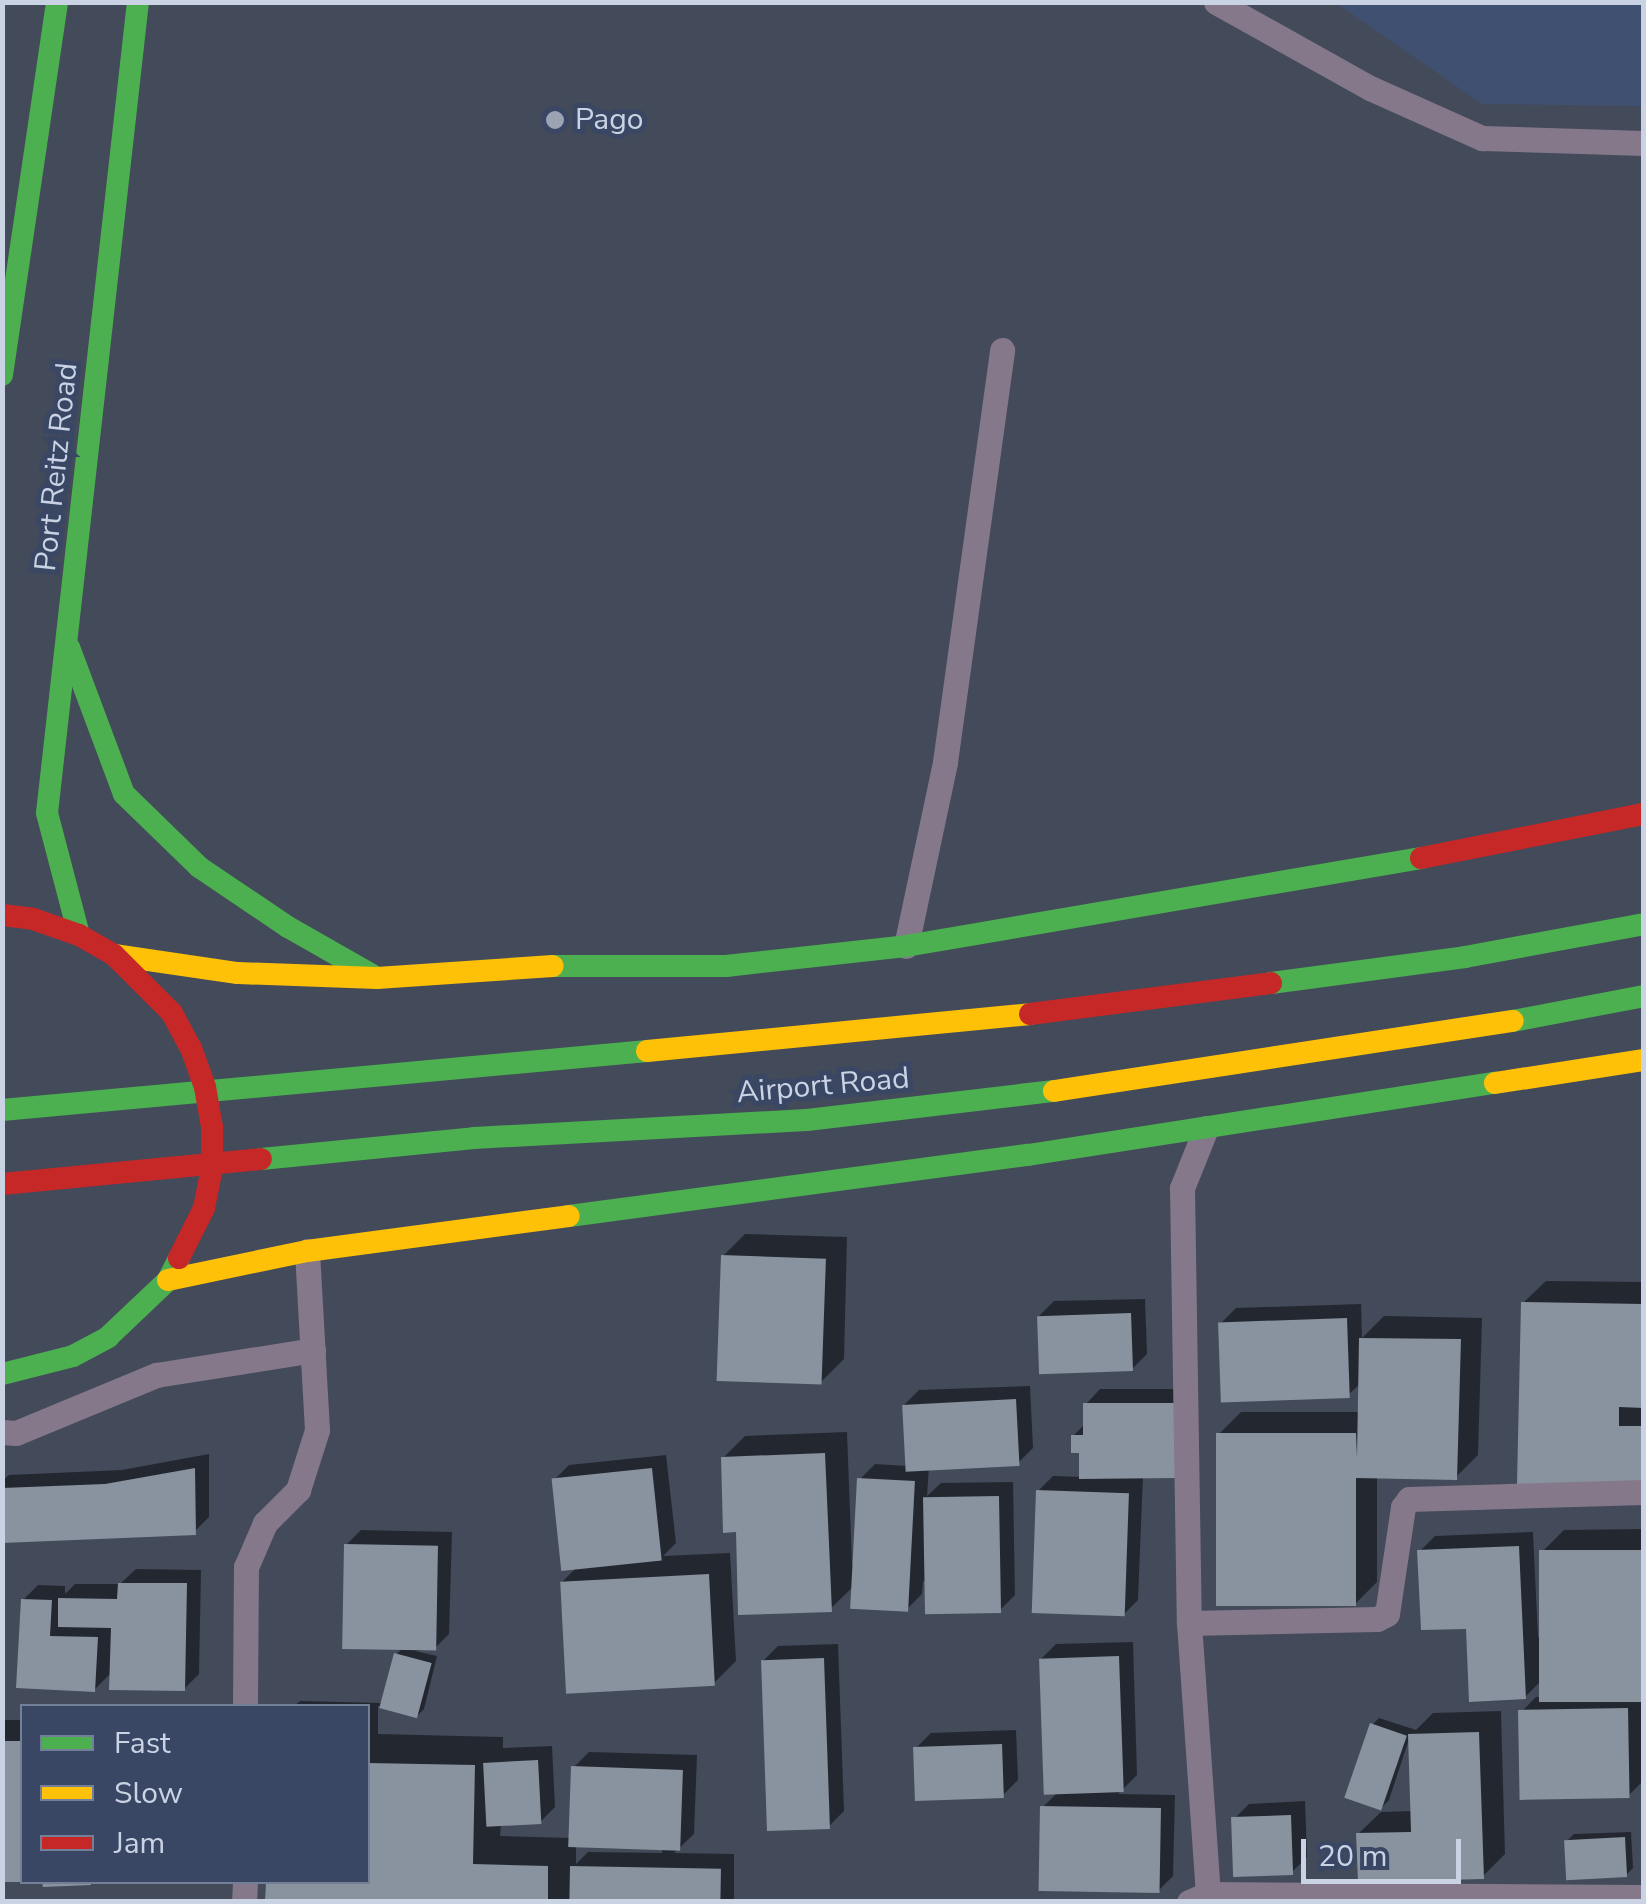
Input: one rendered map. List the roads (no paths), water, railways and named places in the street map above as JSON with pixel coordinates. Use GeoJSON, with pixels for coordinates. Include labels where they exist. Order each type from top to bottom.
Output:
{"type":"FeatureCollection","features":[{"type":"Feature","properties":{"kind":"main road"},"geometry":{"type":"LineString","coordinates":[[2,374],[57,2]]}},
{"type":"Feature","properties":{"kind":"main road","name":"Port Reitz Road"},"geometry":{"type":"LineString","coordinates":[[79,935],[47,813],[138,2]]}},
{"type":"Feature","properties":{"kind":"main road"},"geometry":{"type":"LineString","coordinates":[[68,642],[124,794],[199,867],[288,927],[377,978]]}},
{"type":"Feature","properties":{"kind":"main road"},"geometry":{"type":"LineString","coordinates":[[114,956],[238,973],[377,978],[543,966],[726,966],[906,946],[1393,864],[1644,814]]}},
{"type":"Feature","properties":{"kind":"main road"},"geometry":{"type":"LineString","coordinates":[[2,915],[33,919],[79,935],[114,956],[172,1013],[205,1087],[212,1168],[204,1208],[168,1280],[108,1337],[73,1356],[34,1370],[2,1374]]}},
{"type":"Feature","properties":{"kind":"main road","name":"Airport Road"},"geometry":{"type":"LineString","coordinates":[[2,1110],[996,1019],[1465,957],[1644,924]]}},
{"type":"Feature","properties":{"kind":"main road","name":"Airport Road"},"geometry":{"type":"LineString","coordinates":[[2,1184],[474,1138],[807,1120],[976,1102],[1478,1028],[1644,996]]}},
{"type":"Feature","properties":{"kind":"main road"},"geometry":{"type":"LineString","coordinates":[[168,1280],[308,1251],[1206,1128],[1644,1060]]}},
{"type":"Feature","properties":{"kind":"street"},"geometry":{"type":"LineString","coordinates":[[1216,2],[1370,88],[1482,138],[1644,143]]}},
{"type":"Feature","properties":{"kind":"street"},"geometry":{"type":"LineString","coordinates":[[906,946],[945,762],[1002,350]]}},
{"type":"Feature","properties":{"kind":"street"},"geometry":{"type":"LineString","coordinates":[[1206,1128],[1182,1188],[1189,1623],[1199,1898],[1644,1897]]}},
{"type":"Feature","properties":{"kind":"street"},"geometry":{"type":"LineString","coordinates":[[246,1704],[246,1567],[265,1523],[298,1490],[317,1430],[308,1251]]}},
{"type":"Feature","properties":{"kind":"street"},"geometry":{"type":"LineString","coordinates":[[2,1432],[16,1433],[156,1375],[313,1350]]}},
{"type":"Feature","properties":{"kind":"street"},"geometry":{"type":"LineString","coordinates":[[1189,1623],[1377,1619],[1387,1614],[1391,1608],[1403,1506],[1409,1500],[1644,1492]]}},
{"type":"Feature","properties":{"kind":"place","name":"Pago"},"geometry":{"type":"Point","coordinates":[555,120]}}]}
